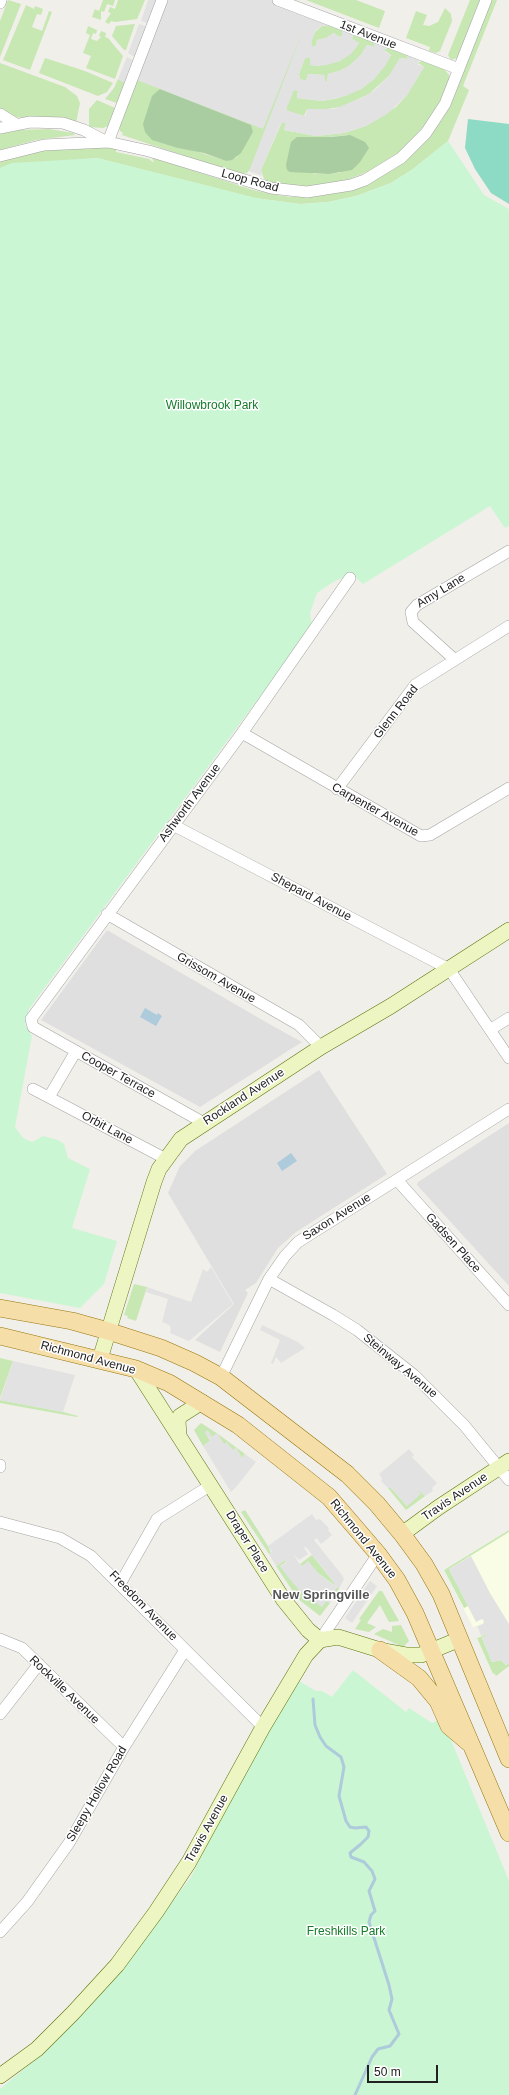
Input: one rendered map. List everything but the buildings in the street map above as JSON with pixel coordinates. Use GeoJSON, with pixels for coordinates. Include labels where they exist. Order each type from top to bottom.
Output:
{"type":"FeatureCollection","features":[{"type":"Feature","properties":{"kind":"main road"},"geometry":{"type":"LineString","coordinates":[[0,1308],[72,1321],[161,1348],[221,1377],[347,1474],[378,1504],[424,1564],[441,1594],[509,1759]]}},
{"type":"Feature","properties":{"kind":"main road","name":"Richmond Avenue"},"geometry":{"type":"LineString","coordinates":[[0,1336],[136,1369],[169,1383],[238,1425],[329,1497],[378,1554],[397,1580],[415,1613],[509,1833]]}},
{"type":"Feature","properties":{"kind":"main road"},"geometry":{"type":"LineString","coordinates":[[380,1650],[419,1678],[438,1701],[449,1726],[472,1747]]}},
{"type":"Feature","properties":{"kind":"street"},"geometry":{"type":"LineString","coordinates":[[108,142],[162,0]]}},
{"type":"Feature","properties":{"kind":"street","name":"1st Avenue"},"geometry":{"type":"LineString","coordinates":[[278,0],[459,69]]}},
{"type":"Feature","properties":{"kind":"street","name":"Loop Road"},"geometry":{"type":"LineString","coordinates":[[0,128],[16,124],[47,121],[63,123],[84,130],[108,142],[149,151],[271,188],[307,192],[339,188],[365,180],[382,170],[412,148],[436,120],[445,104],[486,0]]}},
{"type":"Feature","properties":{"kind":"street"},"geometry":{"type":"LineString","coordinates":[[0,114],[16,124]]}},
{"type":"Feature","properties":{"kind":"street","name":"Loop Road"},"geometry":{"type":"LineString","coordinates":[[0,156],[44,145],[108,142]]}},
{"type":"Feature","properties":{"kind":"street","name":"Amy Lane"},"geometry":{"type":"LineString","coordinates":[[454,659],[414,622],[411,612],[418,604],[509,551]]}},
{"type":"Feature","properties":{"kind":"street","name":"Ashworth Avenue"},"geometry":{"type":"LineString","coordinates":[[33,1027],[31,1019],[242,733],[350,578]]}},
{"type":"Feature","properties":{"kind":"street","name":"Glenn Road"},"geometry":{"type":"LineString","coordinates":[[338,789],[415,685],[454,659],[509,626]]}},
{"type":"Feature","properties":{"kind":"street","name":"Carpenter Avenue"},"geometry":{"type":"LineString","coordinates":[[242,733],[421,836],[430,835],[509,788]]}},
{"type":"Feature","properties":{"kind":"street","name":"Shepard Avenue"},"geometry":{"type":"LineString","coordinates":[[173,825],[449,968]]}},
{"type":"Feature","properties":{"kind":"street","name":"Grissom Avenue"},"geometry":{"type":"LineString","coordinates":[[107,914],[298,1025],[321,1047]]}},
{"type":"Feature","properties":{"kind":"street","name":"Rockland Avenue"},"geometry":{"type":"LineString","coordinates":[[100,1360],[150,1192],[160,1169],[181,1139],[321,1047],[391,1006],[509,930]]}},
{"type":"Feature","properties":{"kind":"street"},"geometry":{"type":"LineString","coordinates":[[449,968],[509,1058]]}},
{"type":"Feature","properties":{"kind":"street"},"geometry":{"type":"LineString","coordinates":[[491,1030],[509,1018]]}},
{"type":"Feature","properties":{"kind":"street","name":"Cooper Terrace"},"geometry":{"type":"LineString","coordinates":[[33,1027],[204,1123]]}},
{"type":"Feature","properties":{"kind":"street"},"geometry":{"type":"LineString","coordinates":[[49,1097],[76,1051]]}},
{"type":"Feature","properties":{"kind":"street","name":"Orbit Lane"},"geometry":{"type":"LineString","coordinates":[[33,1089],[166,1159]]}},
{"type":"Feature","properties":{"kind":"street","name":"Saxon Avenue"},"geometry":{"type":"LineString","coordinates":[[221,1377],[269,1280],[285,1256],[298,1242],[509,1109]]}},
{"type":"Feature","properties":{"kind":"street","name":"Gadsen Place"},"geometry":{"type":"LineString","coordinates":[[397,1180],[509,1305]]}},
{"type":"Feature","properties":{"kind":"street","name":"Steinway Avenue"},"geometry":{"type":"LineString","coordinates":[[269,1280],[333,1315],[385,1351],[440,1399],[505,1464],[509,1480]]}},
{"type":"Feature","properties":{"kind":"street","name":"Draper Place"},"geometry":{"type":"LineString","coordinates":[[136,1369],[282,1599],[308,1630],[320,1640]]}},
{"type":"Feature","properties":{"kind":"street"},"geometry":{"type":"LineString","coordinates":[[179,1436],[178,1421],[180,1416],[202,1402]]}},
{"type":"Feature","properties":{"kind":"street","name":"Travis Avenue"},"geometry":{"type":"LineString","coordinates":[[402,1534],[439,1507],[505,1464]]}},
{"type":"Feature","properties":{"kind":"street"},"geometry":{"type":"LineString","coordinates":[[120,1584],[157,1519],[211,1485]]}},
{"type":"Feature","properties":{"kind":"street","name":"Freedom Avenue"},"geometry":{"type":"LineString","coordinates":[[0,1522],[44,1533],[76,1546],[106,1569],[263,1727]]}},
{"type":"Feature","properties":{"kind":"street","name":"Travis Avenue"},"geometry":{"type":"LineString","coordinates":[[3,2069],[37,2048],[73,2013],[135,1942],[189,1862],[263,1727],[306,1654],[320,1640],[378,1554]]}},
{"type":"Feature","properties":{"kind":"street"},"geometry":{"type":"LineString","coordinates":[[320,1640],[338,1637],[380,1650],[407,1655],[422,1655],[460,1639]]}},
{"type":"Feature","properties":{"kind":"street","name":"Rockville Avenue"},"geometry":{"type":"LineString","coordinates":[[0,1640],[22,1648],[124,1748]]}},
{"type":"Feature","properties":{"kind":"street","name":"Sleepy Hollow Road"},"geometry":{"type":"LineString","coordinates":[[0,1932],[28,1902],[69,1842],[124,1748],[185,1650]]}},
{"type":"Feature","properties":{"kind":"street"},"geometry":{"type":"LineString","coordinates":[[0,1714],[39,1664]]}},
{"type":"Feature","properties":{"kind":"shaded area"},"geometry":{"type":"Polygon","coordinates":[[[148,0],[295,0],[429,51],[425,61],[420,60],[418,62],[418,65],[424,67],[407,95],[387,114],[366,126],[344,133],[316,136],[284,130],[286,123],[281,123],[261,170],[262,176],[249,171],[308,18],[263,129],[137,80],[119,128],[109,124],[125,83],[118,79],[127,57],[133,60],[135,57],[128,53],[139,24],[146,26],[147,23],[141,21],[148,0]],[[331,25],[322,26],[316,30],[311,42],[313,47],[316,46],[317,40],[326,38],[334,33],[339,37],[342,36],[342,30],[331,25]],[[353,35],[352,39],[359,43],[351,54],[340,61],[327,65],[314,66],[310,65],[310,57],[305,58],[299,74],[300,79],[306,81],[308,74],[324,75],[325,81],[327,82],[328,74],[349,66],[361,55],[367,45],[374,47],[374,42],[353,35]],[[388,47],[385,48],[385,52],[391,55],[385,66],[374,79],[361,89],[346,96],[322,101],[297,98],[298,91],[294,90],[286,110],[304,116],[306,115],[307,109],[334,109],[362,98],[375,90],[388,77],[400,58],[408,59],[407,55],[388,47]]]}},
{"type":"Feature","properties":{"kind":"shaded area"},"geometry":{"type":"Polygon","coordinates":[[[107,930],[302,1042],[200,1107],[41,1020],[107,930]]]}},
{"type":"Feature","properties":{"kind":"shaded area"},"geometry":{"type":"Polygon","coordinates":[[[319,1070],[387,1174],[296,1232],[278,1248],[256,1283],[245,1290],[248,1293],[220,1352],[195,1340],[234,1304],[168,1193],[180,1166],[195,1151],[319,1070]]]}},
{"type":"Feature","properties":{"kind":"shaded area"},"geometry":{"type":"Polygon","coordinates":[[[509,1123],[509,1286],[417,1185],[418,1182],[509,1123]]]}},
{"type":"Feature","properties":{"kind":"shaded area"},"geometry":{"type":"Polygon","coordinates":[[[211,1267],[233,1304],[189,1341],[170,1333],[171,1328],[169,1325],[162,1322],[168,1299],[146,1292],[147,1287],[191,1302],[203,1269],[207,1272],[211,1267]]]}},
{"type":"Feature","properties":{"kind":"shaded area"},"geometry":{"type":"Polygon","coordinates":[[[262,1325],[298,1342],[305,1348],[281,1363],[276,1357],[273,1364],[271,1363],[280,1340],[260,1330],[262,1325]]]}},
{"type":"Feature","properties":{"kind":"shaded area"},"geometry":{"type":"Polygon","coordinates":[[[13,1361],[75,1375],[63,1412],[0,1400],[13,1361]]]}},
{"type":"Feature","properties":{"kind":"shaded area"},"geometry":{"type":"Polygon","coordinates":[[[208,1430],[212,1437],[217,1433],[224,1444],[227,1442],[233,1450],[236,1448],[242,1458],[245,1454],[256,1462],[231,1492],[203,1446],[210,1441],[205,1432],[208,1430]]]}},
{"type":"Feature","properties":{"kind":"shaded area"},"geometry":{"type":"Polygon","coordinates":[[[409,1449],[414,1455],[412,1457],[437,1483],[432,1488],[433,1491],[425,1496],[417,1488],[421,1494],[407,1506],[391,1488],[388,1488],[381,1481],[382,1479],[379,1474],[409,1449]]]}},
{"type":"Feature","properties":{"kind":"shaded area"},"geometry":{"type":"Polygon","coordinates":[[[312,1514],[316,1520],[320,1519],[329,1528],[328,1530],[332,1535],[321,1544],[317,1538],[314,1540],[344,1579],[339,1589],[337,1587],[333,1593],[335,1594],[330,1603],[326,1601],[322,1607],[300,1591],[280,1566],[286,1563],[285,1560],[276,1566],[269,1554],[272,1552],[268,1546],[312,1514]],[[306,1547],[304,1548],[308,1554],[299,1560],[294,1555],[302,1566],[308,1561],[318,1573],[336,1587],[306,1547]]]}},
{"type":"Feature","properties":{"kind":"shaded area"},"geometry":{"type":"Polygon","coordinates":[[[509,1530],[509,1663],[493,1674],[477,1638],[481,1636],[477,1626],[473,1627],[444,1570],[509,1530]]]}},
{"type":"Feature","properties":{"kind":"shaded area"},"geometry":{"type":"Polygon","coordinates":[[[471,1556],[490,1593],[509,1624],[509,1663],[506,1665],[501,1660],[492,1662],[482,1638],[489,1634],[481,1636],[477,1626],[483,1624],[484,1621],[482,1619],[476,1622],[449,1569],[471,1556]]]}},
{"type":"Feature","properties":{"kind":"shaded area"},"geometry":{"type":"Polygon","coordinates":[[[370,1581],[377,1586],[352,1623],[345,1618],[370,1581]]]}},
{"type":"Feature","properties":{"kind":"green space"},"geometry":{"type":"Polygon","coordinates":[[[8,0],[21,4],[0,57],[0,21],[8,0]]]}},
{"type":"Feature","properties":{"kind":"green space"},"geometry":{"type":"Polygon","coordinates":[[[103,0],[115,0],[113,6],[107,4],[104,12],[101,11],[101,20],[92,17],[95,9],[99,11],[103,0]]]}},
{"type":"Feature","properties":{"kind":"green space"},"geometry":{"type":"Polygon","coordinates":[[[118,0],[145,0],[137,19],[115,22],[111,21],[109,24],[105,22],[111,13],[108,12],[110,7],[115,9],[118,0]]]}},
{"type":"Feature","properties":{"kind":"green space"},"geometry":{"type":"Polygon","coordinates":[[[306,0],[356,0],[385,11],[379,28],[306,0]]]}},
{"type":"Feature","properties":{"kind":"green space"},"geometry":{"type":"Polygon","coordinates":[[[470,0],[480,0],[457,58],[451,60],[448,55],[470,0]]]}},
{"type":"Feature","properties":{"kind":"green space"},"geometry":{"type":"Polygon","coordinates":[[[491,0],[497,0],[463,86],[469,90],[448,141],[413,169],[391,183],[356,196],[328,202],[300,204],[255,198],[97,158],[0,168],[0,160],[34,151],[94,146],[116,149],[116,152],[149,159],[154,163],[152,157],[253,190],[277,195],[291,197],[324,195],[359,187],[396,168],[422,145],[438,125],[452,102],[491,0]]]}},
{"type":"Feature","properties":{"kind":"green space"},"geometry":{"type":"Polygon","coordinates":[[[26,5],[34,9],[35,6],[43,9],[41,15],[37,14],[32,27],[42,31],[49,11],[52,12],[30,70],[3,60],[26,5]]]}},
{"type":"Feature","properties":{"kind":"green space"},"geometry":{"type":"Polygon","coordinates":[[[445,8],[451,14],[452,21],[440,51],[436,53],[429,51],[430,47],[406,38],[416,11],[427,15],[423,25],[429,26],[438,22],[445,8]]]}},
{"type":"Feature","properties":{"kind":"green space"},"geometry":{"type":"Polygon","coordinates":[[[299,18],[308,18],[251,168],[247,173],[239,174],[122,135],[123,133],[120,131],[119,126],[141,71],[299,18]],[[253,132],[196,151],[226,161],[237,157],[253,132]]]}},
{"type":"Feature","properties":{"kind":"green space"},"geometry":{"type":"Polygon","coordinates":[[[135,24],[126,50],[124,50],[112,36],[116,26],[135,24]]]}},
{"type":"Feature","properties":{"kind":"green space"},"geometry":{"type":"Polygon","coordinates":[[[331,25],[342,30],[342,36],[339,37],[334,33],[326,38],[317,40],[316,46],[312,47],[311,42],[315,32],[322,26],[331,25]]]}},
{"type":"Feature","properties":{"kind":"green space"},"geometry":{"type":"Polygon","coordinates":[[[88,26],[97,30],[96,34],[93,33],[91,39],[97,41],[101,37],[99,36],[101,31],[106,33],[105,37],[108,38],[123,56],[115,79],[86,68],[91,56],[83,53],[90,35],[86,33],[88,26]]]}},
{"type":"Feature","properties":{"kind":"green space"},"geometry":{"type":"Polygon","coordinates":[[[353,35],[374,42],[374,47],[367,45],[361,55],[349,66],[328,74],[327,82],[325,81],[324,75],[308,74],[306,81],[300,79],[299,74],[305,58],[309,57],[318,66],[340,61],[354,50],[359,43],[352,39],[353,35]]]}},
{"type":"Feature","properties":{"kind":"green space"},"geometry":{"type":"Polygon","coordinates":[[[388,47],[407,55],[408,59],[400,58],[391,74],[369,94],[341,107],[319,110],[307,109],[304,116],[287,111],[286,107],[292,91],[295,90],[298,91],[297,98],[322,101],[338,98],[361,89],[374,79],[387,62],[391,55],[384,50],[388,47]]]}},
{"type":"Feature","properties":{"kind":"green space"},"geometry":{"type":"Polygon","coordinates":[[[45,58],[85,71],[113,83],[107,92],[98,96],[39,73],[45,58]]]}},
{"type":"Feature","properties":{"kind":"green space"},"geometry":{"type":"Polygon","coordinates":[[[423,60],[444,69],[449,75],[449,80],[438,105],[425,125],[401,151],[367,172],[341,182],[311,186],[290,186],[270,183],[264,179],[261,170],[282,122],[286,123],[284,130],[316,136],[344,133],[366,126],[396,107],[407,95],[424,67],[418,63],[423,60]],[[348,135],[318,138],[313,174],[340,173],[348,135]]]}},
{"type":"Feature","properties":{"kind":"green space"},"geometry":{"type":"Polygon","coordinates":[[[0,63],[65,87],[77,96],[80,103],[76,123],[15,117],[0,109],[0,63]]]}},
{"type":"Feature","properties":{"kind":"green space"},"geometry":{"type":"Polygon","coordinates":[[[118,79],[125,83],[117,103],[105,99],[114,88],[118,79]]]}},
{"type":"Feature","properties":{"kind":"green space"},"geometry":{"type":"Polygon","coordinates":[[[160,89],[251,125],[253,132],[241,153],[232,160],[226,161],[204,153],[178,148],[152,140],[145,132],[143,124],[152,96],[160,89]]]}},
{"type":"Feature","properties":{"kind":"green space"},"geometry":{"type":"Polygon","coordinates":[[[97,100],[115,108],[108,126],[103,128],[89,127],[89,109],[97,100]]]}},
{"type":"Feature","properties":{"kind":"green space"},"geometry":{"type":"Polygon","coordinates":[[[468,119],[509,124],[509,204],[491,193],[475,169],[465,148],[468,119]]]}},
{"type":"Feature","properties":{"kind":"green space"},"geometry":{"type":"Polygon","coordinates":[[[49,129],[73,133],[75,135],[36,140],[0,150],[0,134],[19,130],[49,129]]]}},
{"type":"Feature","properties":{"kind":"green space"},"geometry":{"type":"Polygon","coordinates":[[[350,135],[365,142],[369,148],[360,162],[352,170],[329,174],[290,172],[287,170],[286,165],[291,142],[297,137],[331,137],[350,135]]]}},
{"type":"Feature","properties":{"kind":"green space","name":"Willowbrook Park"},"geometry":{"type":"Polygon","coordinates":[[[448,141],[484,195],[509,209],[509,526],[505,528],[490,506],[363,584],[354,576],[349,575],[333,582],[317,593],[310,613],[312,626],[29,1009],[25,1025],[32,1036],[15,1127],[23,1138],[32,1142],[43,1136],[58,1140],[64,1144],[68,1158],[90,1169],[72,1228],[117,1241],[104,1284],[80,1308],[0,1293],[0,168],[12,163],[97,158],[256,198],[300,204],[328,202],[356,196],[391,183],[413,169],[448,141]]]}},
{"type":"Feature","properties":{"kind":"green space"},"geometry":{"type":"Polygon","coordinates":[[[134,1284],[147,1287],[136,1321],[127,1318],[128,1316],[124,1315],[134,1284]]]}},
{"type":"Feature","properties":{"kind":"green space"},"geometry":{"type":"Polygon","coordinates":[[[0,1358],[13,1361],[0,1398],[0,1358]]]}},
{"type":"Feature","properties":{"kind":"green space"},"geometry":{"type":"Polygon","coordinates":[[[0,1400],[63,1412],[78,1416],[0,1403],[0,1400]]]}},
{"type":"Feature","properties":{"kind":"green space"},"geometry":{"type":"Polygon","coordinates":[[[201,1423],[218,1434],[245,1454],[242,1458],[236,1448],[233,1450],[224,1444],[217,1434],[212,1437],[205,1432],[210,1441],[203,1446],[194,1430],[201,1423]]]}},
{"type":"Feature","properties":{"kind":"green space"},"geometry":{"type":"Polygon","coordinates":[[[390,1487],[407,1506],[420,1494],[417,1488],[425,1496],[406,1510],[388,1488],[390,1487]]]}},
{"type":"Feature","properties":{"kind":"green space"},"geometry":{"type":"Polygon","coordinates":[[[245,1510],[271,1553],[269,1554],[241,1512],[245,1510]]]}},
{"type":"Feature","properties":{"kind":"green space"},"geometry":{"type":"Polygon","coordinates":[[[509,1530],[509,1532],[449,1569],[468,1606],[464,1608],[444,1570],[509,1530]]]}},
{"type":"Feature","properties":{"kind":"green space"},"geometry":{"type":"Polygon","coordinates":[[[312,1555],[339,1589],[335,1594],[333,1593],[337,1587],[318,1573],[308,1562],[302,1566],[300,1564],[312,1555]]]}},
{"type":"Feature","properties":{"kind":"green space"},"geometry":{"type":"Polygon","coordinates":[[[285,1560],[286,1562],[280,1566],[298,1588],[322,1607],[326,1601],[330,1603],[320,1616],[298,1599],[276,1566],[285,1560]]]}},
{"type":"Feature","properties":{"kind":"green space"},"geometry":{"type":"Polygon","coordinates":[[[379,1591],[382,1591],[399,1621],[389,1622],[380,1605],[367,1623],[376,1627],[369,1632],[355,1629],[361,1620],[359,1619],[379,1591]]]}},
{"type":"Feature","properties":{"kind":"green space"},"geometry":{"type":"Polygon","coordinates":[[[401,1625],[409,1641],[403,1647],[374,1634],[383,1629],[392,1632],[392,1626],[401,1625]]]}},
{"type":"Feature","properties":{"kind":"green space"},"geometry":{"type":"Polygon","coordinates":[[[488,1634],[489,1635],[482,1638],[492,1662],[501,1660],[506,1665],[509,1663],[509,1666],[496,1676],[494,1673],[493,1674],[477,1638],[488,1634]]]}},
{"type":"Feature","properties":{"kind":"green space","name":"Freshkills Park"},"geometry":{"type":"Polygon","coordinates":[[[353,1670],[406,1712],[409,1708],[432,1723],[442,1718],[509,1881],[509,2095],[0,2095],[0,2089],[47,2050],[93,2003],[118,1973],[191,1877],[246,1767],[299,1681],[316,1691],[322,1691],[332,1697],[353,1670]]]}},
{"type":"Feature","properties":{"kind":"water"},"geometry":{"type":"Polygon","coordinates":[[[145,1008],[157,1015],[158,1013],[162,1016],[156,1026],[140,1017],[145,1008]]]}},
{"type":"Feature","properties":{"kind":"water"},"geometry":{"type":"Polygon","coordinates":[[[291,1153],[297,1161],[282,1171],[277,1163],[291,1153]]]}},
{"type":"Feature","properties":{"kind":"waterway"},"geometry":{"type":"LineString","coordinates":[[313,1699],[315,1725],[320,1737],[326,1746],[341,1757],[344,1767],[339,1796],[346,1821],[350,1827],[366,1827],[369,1831],[368,1837],[350,1853],[351,1857],[364,1862],[372,1871],[375,1879],[369,1891],[375,1911],[371,1915],[369,1922],[389,1985],[392,1999],[389,2010],[399,2034],[390,2046],[378,2049],[372,2057],[355,2095]]}},
{"type":"Feature","properties":{"kind":"district","name":"New Springville"},"geometry":{"type":"Point","coordinates":[321,1595]}}]}
